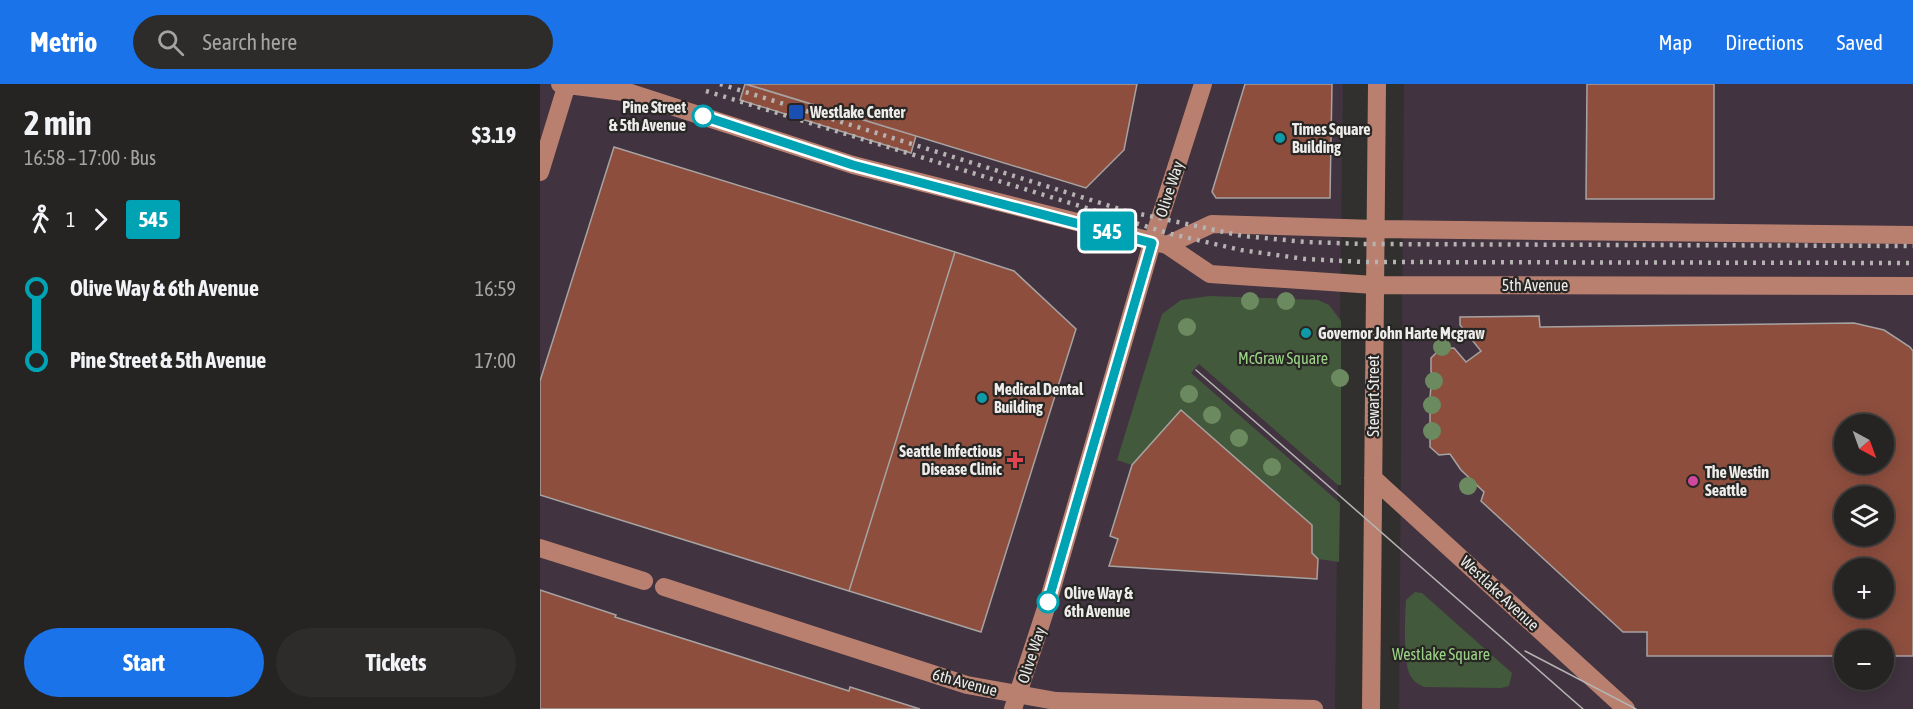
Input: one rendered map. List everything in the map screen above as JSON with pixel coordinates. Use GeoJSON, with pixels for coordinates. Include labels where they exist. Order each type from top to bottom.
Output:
{"type":"FeatureCollection","features":[{"type":"Feature","properties":{"kind":"main road","name":"Olive Way"},"geometry":{"type":"LineString","coordinates":[[1016,702],[1159,244],[1203,84]]}},
{"type":"Feature","properties":{"kind":"main road","name":"Stewart Street"},"geometry":{"type":"LineString","coordinates":[[1371,709],[1377,84]]}},
{"type":"Feature","properties":{"kind":"main road","name":"5th Avenue"},"geometry":{"type":"LineString","coordinates":[[565,85],[631,93],[853,165],[1159,244],[1210,274],[1374,285],[1913,286]]}},
{"type":"Feature","properties":{"kind":"main road"},"geometry":{"type":"LineString","coordinates":[[540,172],[565,85]]}},
{"type":"Feature","properties":{"kind":"main road"},"geometry":{"type":"LineString","coordinates":[[1159,244],[1212,224],[1376,229],[1913,236]]}},
{"type":"Feature","properties":{"kind":"main road","name":"Westlake Avenue"},"geometry":{"type":"LineString","coordinates":[[1373,478],[1626,709]]}},
{"type":"Feature","properties":{"kind":"main road"},"geometry":{"type":"LineString","coordinates":[[540,548],[644,581]]}},
{"type":"Feature","properties":{"kind":"main road","name":"6th Avenue"},"geometry":{"type":"LineString","coordinates":[[664,587],[1016,702],[1067,701],[1314,709]]}},
{"type":"Feature","properties":{"kind":"shaded area"},"geometry":{"type":"Polygon","coordinates":[[[540,84],[1343,84],[1335,709],[540,709],[540,84]]]}},
{"type":"Feature","properties":{"kind":"shaded area"},"geometry":{"type":"Polygon","coordinates":[[[1404,84],[1913,84],[1913,709],[1399,709],[1404,84]]]}},
{"type":"Feature","properties":{"kind":"green space","name":"McGraw Square"},"geometry":{"type":"Polygon","coordinates":[[[1209,296],[1318,300],[1329,305],[1341,321],[1341,485],[1338,485],[1199,364],[1191,373],[1340,503],[1339,562],[1318,559],[1312,553],[1312,525],[1181,410],[1132,465],[1117,460],[1162,314],[1181,300],[1209,296]]]}},
{"type":"Feature","properties":{"kind":"green space","name":"Westlake Square"},"geometry":{"type":"Polygon","coordinates":[[[1415,592],[1422,593],[1512,673],[1509,686],[1501,688],[1424,687],[1414,681],[1408,668],[1405,627],[1406,600],[1415,592]]]}},
{"type":"Feature","properties":{"kind":"building","name":"Westlake Center"},"geometry":{"type":"Polygon","coordinates":[[[745,84],[916,136],[911,153],[740,100],[745,84]]]}},
{"type":"Feature","properties":{"kind":"building","name":"Westlake Center"},"geometry":{"type":"Polygon","coordinates":[[[746,84],[1137,84],[1124,150],[1086,188],[746,84]]]}},
{"type":"Feature","properties":{"kind":"building","name":"Times Square Building"},"geometry":{"type":"Polygon","coordinates":[[[1245,84],[1332,84],[1330,198],[1216,198],[1212,192],[1245,84]]]}},
{"type":"Feature","properties":{"kind":"building"},"geometry":{"type":"Polygon","coordinates":[[[1587,84],[1714,84],[1714,199],[1586,199],[1587,84]]]}},
{"type":"Feature","properties":{"kind":"building"},"geometry":{"type":"Polygon","coordinates":[[[614,147],[955,252],[849,591],[540,495],[540,381],[614,147]]]}},
{"type":"Feature","properties":{"kind":"building","name":"Medical Dental Building"},"geometry":{"type":"Polygon","coordinates":[[[955,252],[1014,271],[1076,329],[981,632],[849,591],[955,252]]]}},
{"type":"Feature","properties":{"kind":"building","name":"The Westin Seattle"},"geometry":{"type":"Polygon","coordinates":[[[1539,316],[1540,327],[1854,323],[1884,330],[1910,347],[1913,351],[1913,656],[1894,656],[1894,630],[1834,630],[1834,656],[1647,656],[1647,632],[1623,632],[1481,501],[1484,492],[1461,470],[1450,454],[1439,455],[1430,447],[1430,437],[1436,431],[1430,423],[1430,412],[1437,406],[1430,398],[1431,386],[1439,381],[1431,372],[1431,358],[1440,349],[1454,348],[1466,362],[1481,351],[1460,325],[1460,317],[1539,316]]]}},
{"type":"Feature","properties":{"kind":"building"},"geometry":{"type":"Polygon","coordinates":[[[1181,410],[1312,525],[1312,553],[1318,559],[1317,579],[1109,566],[1118,539],[1110,536],[1132,465],[1181,410]]]}},
{"type":"Feature","properties":{"kind":"building"},"geometry":{"type":"Polygon","coordinates":[[[540,590],[616,615],[615,617],[849,691],[850,687],[920,709],[540,709],[540,590]]]}},
{"type":"Feature","properties":{"kind":"tram line"},"geometry":{"type":"LineString","coordinates":[[1196,370],[1583,709]]}},
{"type":"Feature","properties":{"kind":"tram line"},"geometry":{"type":"LineString","coordinates":[[1525,651],[1636,709]]}},
{"type":"Feature","properties":{"kind":"railway"},"geometry":{"type":"LineString","coordinates":[[720,84],[1126,211],[1243,236],[1306,242],[1365,244],[1913,246]]}},
{"type":"Feature","properties":{"kind":"railway"},"geometry":{"type":"LineString","coordinates":[[706,91],[1171,234],[1241,250],[1305,259],[1364,262],[1913,263]]}},
{"type":"Feature","properties":{"kind":"bus line","name":"545"},"geometry":{"type":"LineString","coordinates":[[703,116],[853,165],[1152,243],[1048,602]]}},
{"type":"Feature","properties":{"kind":"place","name":"Westlake Center"},"geometry":{"type":"Point","coordinates":[796,112]}},
{"type":"Feature","properties":{"kind":"place","name":"Pine Street & 5th Avenue"},"geometry":{"type":"Point","coordinates":[703,116]}},
{"type":"Feature","properties":{"kind":"place","name":"Times Square Building"},"geometry":{"type":"Point","coordinates":[1280,138]}},
{"type":"Feature","properties":{"kind":"place","name":"Governor John Harte Mcgraw"},"geometry":{"type":"Point","coordinates":[1306,333]}},
{"type":"Feature","properties":{"kind":"place","name":"Medical Dental Building"},"geometry":{"type":"Point","coordinates":[982,398]}},
{"type":"Feature","properties":{"kind":"place","name":"Seattle Infectious Disease Clinic"},"geometry":{"type":"Point","coordinates":[1015,460]}},
{"type":"Feature","properties":{"kind":"place","name":"The Westin Seattle"},"geometry":{"type":"Point","coordinates":[1693,481]}},
{"type":"Feature","properties":{"kind":"place","name":"Olive Way & 6th Avenue"},"geometry":{"type":"Point","coordinates":[1048,602]}}]}
